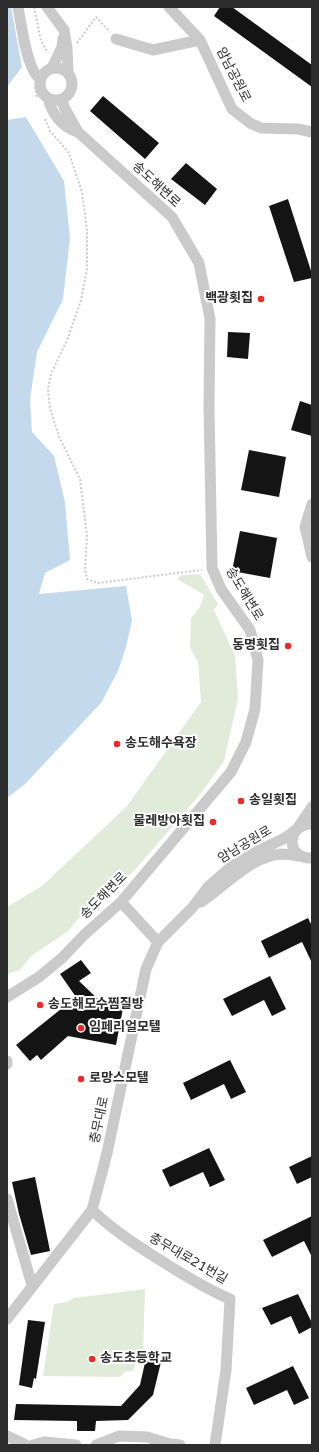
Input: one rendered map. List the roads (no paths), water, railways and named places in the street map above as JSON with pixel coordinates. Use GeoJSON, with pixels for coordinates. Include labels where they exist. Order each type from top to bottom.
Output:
{"type":"FeatureCollection","features":[{"type":"Feature","properties":{"kind":"street"},"geometry":{"type":"LineString","coordinates":[[18,7],[29,63],[38,78],[43,100],[53,100],[62,99],[71,92],[73,82],[68,72],[67,48],[64,30],[48,7]]}},
{"type":"Feature","properties":{"kind":"street","name":"암남공원로"},"geometry":{"type":"LineString","coordinates":[[169,7],[200,40],[232,109],[250,123],[260,128],[298,129],[312,132]]}},
{"type":"Feature","properties":{"kind":"street"},"geometry":{"type":"LineString","coordinates":[[38,78],[47,70],[62,47],[64,30]]}},
{"type":"Feature","properties":{"kind":"street"},"geometry":{"type":"LineString","coordinates":[[116,39],[153,50],[200,40]]}},
{"type":"Feature","properties":{"kind":"street"},"geometry":{"type":"LineString","coordinates":[[51,62],[68,72]]}},
{"type":"Feature","properties":{"kind":"street","name":"송도해변로"},"geometry":{"type":"LineString","coordinates":[[7,998],[38,977],[62,958],[84,935],[120,902],[231,772],[246,742],[255,710],[258,660],[250,630],[221,589],[212,569],[209,407],[210,319],[199,263],[172,217],[78,132],[64,107],[62,99]]}},
{"type":"Feature","properties":{"kind":"street","name":"송도해변로"},"geometry":{"type":"LineString","coordinates":[[43,100],[50,105],[55,114],[67,128],[78,132]]}},
{"type":"Feature","properties":{"kind":"street"},"geometry":{"type":"LineString","coordinates":[[312,504],[305,527],[312,557]]}},
{"type":"Feature","properties":{"kind":"street","name":"암남공원로"},"geometry":{"type":"LineString","coordinates":[[158,942],[192,908],[208,887],[232,866],[285,838],[297,829],[305,820],[312,807]]}},
{"type":"Feature","properties":{"kind":"street"},"geometry":{"type":"LineString","coordinates":[[299,856],[294,850],[292,843],[293,835],[297,829],[304,825],[312,824]]}},
{"type":"Feature","properties":{"kind":"street","name":"암남공원로"},"geometry":{"type":"LineString","coordinates":[[192,908],[210,896],[233,877],[256,862],[280,854],[299,856],[307,859],[312,858]]}},
{"type":"Feature","properties":{"kind":"street"},"geometry":{"type":"LineString","coordinates":[[120,902],[158,942]]}},
{"type":"Feature","properties":{"kind":"street","name":"충무대로"},"geometry":{"type":"LineString","coordinates":[[7,1318],[92,1210],[107,1153],[146,968],[158,942]]}},
{"type":"Feature","properties":{"kind":"street"},"geometry":{"type":"LineString","coordinates":[[7,1199],[32,1286]]}},
{"type":"Feature","properties":{"kind":"street","name":"충무대로21번길"},"geometry":{"type":"LineString","coordinates":[[92,1210],[108,1226],[154,1257],[213,1292],[230,1299],[226,1370],[215,1445]]}},
{"type":"Feature","properties":{"kind":"street"},"geometry":{"type":"LineString","coordinates":[[7,1436],[26,1445]]}},
{"type":"Feature","properties":{"kind":"street"},"geometry":{"type":"LineString","coordinates":[[96,1445],[119,1436],[147,1437],[170,1444],[180,1445]]}},
{"type":"Feature","properties":{"kind":"street"},"geometry":{"type":"LineString","coordinates":[[33,1445],[44,1442],[76,1445]]}},
{"type":"Feature","properties":{"kind":"water"},"geometry":{"type":"Polygon","coordinates":[[[7,7],[11,7],[22,67],[7,87],[7,7]]]}},
{"type":"Feature","properties":{"kind":"water"},"geometry":{"type":"Polygon","coordinates":[[[26,117],[64,181],[70,238],[63,299],[37,352],[30,399],[32,432],[54,456],[65,502],[70,560],[45,573],[39,594],[126,586],[132,620],[126,647],[118,671],[101,703],[25,784],[7,798],[7,120],[26,117]]]}},
{"type":"Feature","properties":{"kind":"place","name":"백광횟집"},"geometry":{"type":"Point","coordinates":[261,299]}},
{"type":"Feature","properties":{"kind":"place","name":"동명횟집"},"geometry":{"type":"Point","coordinates":[288,646]}},
{"type":"Feature","properties":{"kind":"place","name":"송도해수욕장"},"geometry":{"type":"Point","coordinates":[117,744]}},
{"type":"Feature","properties":{"kind":"place","name":"송일횟집"},"geometry":{"type":"Point","coordinates":[241,801]}},
{"type":"Feature","properties":{"kind":"place","name":"물레방아횟집"},"geometry":{"type":"Point","coordinates":[213,822]}},
{"type":"Feature","properties":{"kind":"place","name":"송도해모수찜질방"},"geometry":{"type":"Point","coordinates":[40,1005]}},
{"type":"Feature","properties":{"kind":"place","name":"임페리얼모텔"},"geometry":{"type":"Point","coordinates":[81,1028]}},
{"type":"Feature","properties":{"kind":"place","name":"로망스모텔"},"geometry":{"type":"Point","coordinates":[81,1079]}},
{"type":"Feature","properties":{"kind":"place","name":"송도초등학교"},"geometry":{"type":"Point","coordinates":[92,1359]}}]}
